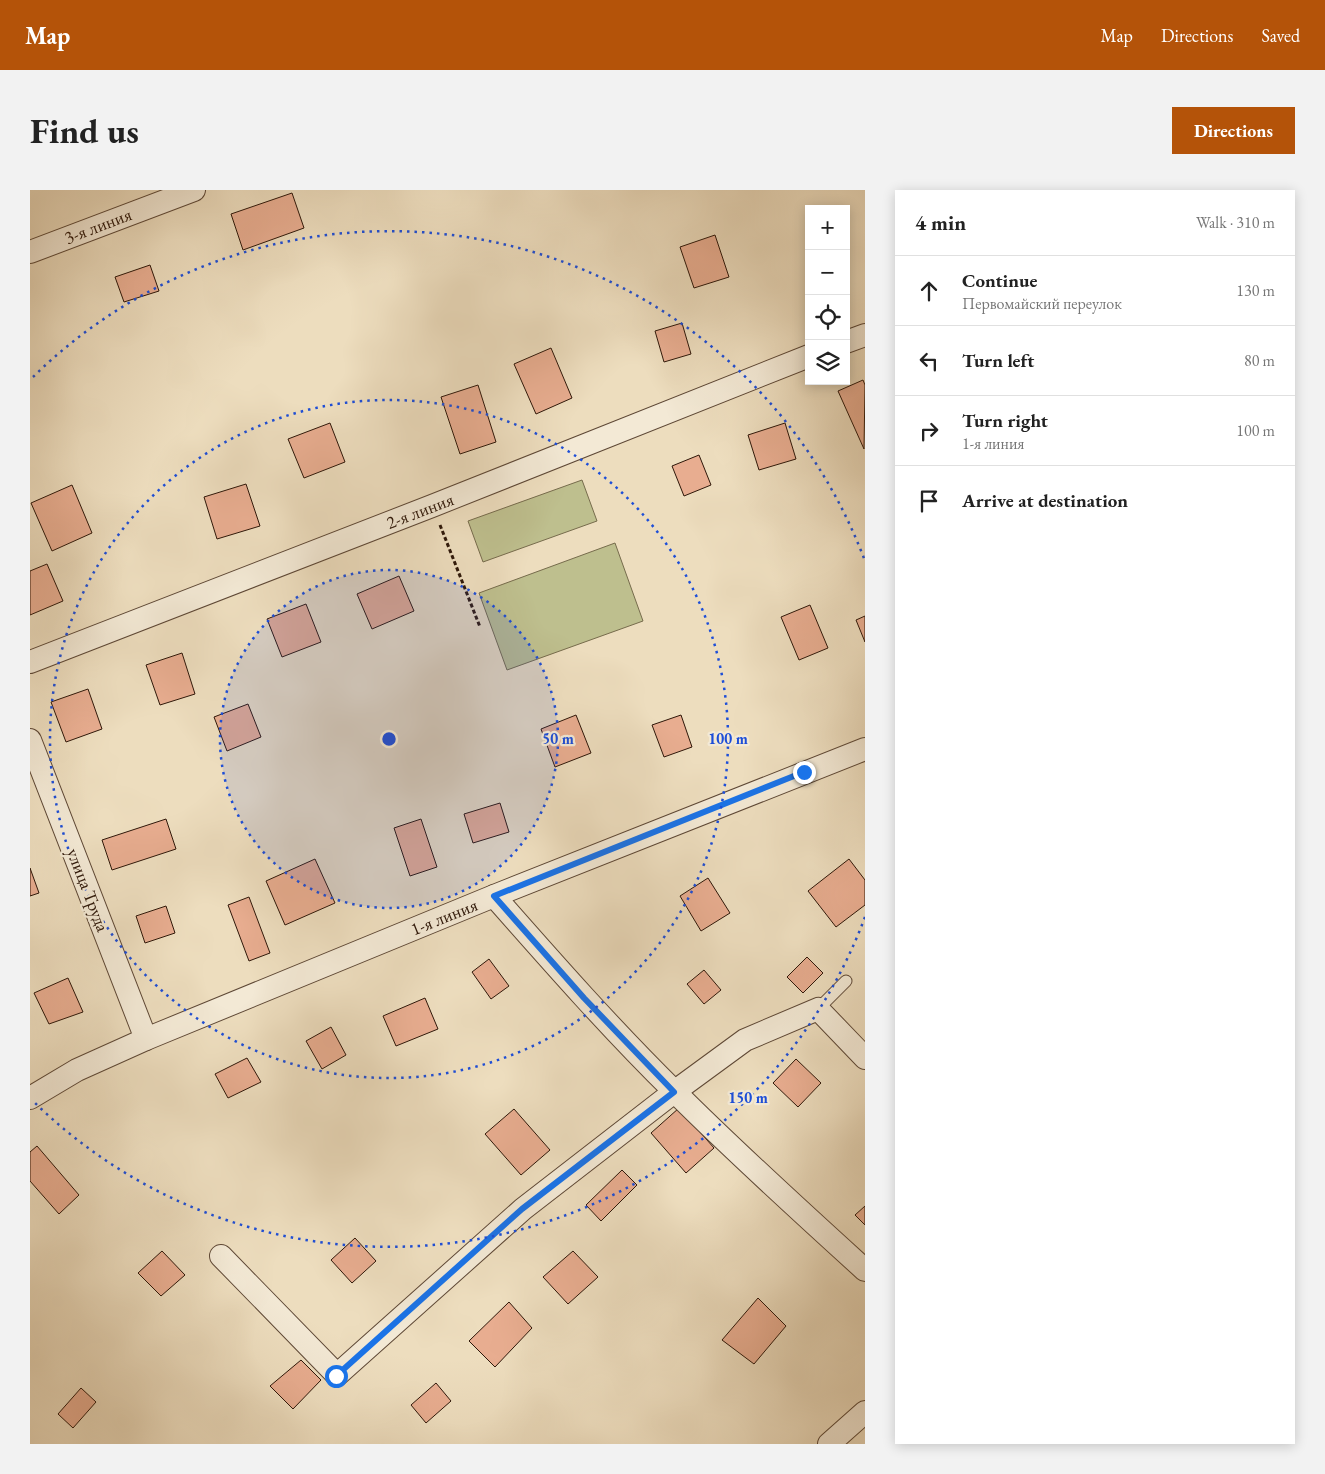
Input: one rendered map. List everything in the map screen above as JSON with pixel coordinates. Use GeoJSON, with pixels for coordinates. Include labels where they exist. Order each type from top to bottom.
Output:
{"type":"FeatureCollection","features":[{"type":"Feature","properties":{"kind":"street","name":"3-я линия"},"geometry":{"type":"LineString","coordinates":[[30,252],[194,190]]}},
{"type":"Feature","properties":{"kind":"street"},"geometry":{"type":"LineString","coordinates":[[850,341],[865,335]]}},
{"type":"Feature","properties":{"kind":"street","name":"2-я линия"},"geometry":{"type":"LineString","coordinates":[[30,662],[432,506],[805,358]]}},
{"type":"Feature","properties":{"kind":"street","name":"улица Труда"},"geometry":{"type":"LineString","coordinates":[[30,740],[146,1039]]}},
{"type":"Feature","properties":{"kind":"street","name":"1-я линия"},"geometry":{"type":"LineString","coordinates":[[30,1098],[77,1070],[146,1039],[494,896],[865,748]]}},
{"type":"Feature","properties":{"kind":"street"},"geometry":{"type":"LineString","coordinates":[[494,896],[584,998],[674,1092],[865,1270]]}},
{"type":"Feature","properties":{"kind":"street"},"geometry":{"type":"LineString","coordinates":[[221,1256],[336,1376],[522,1209],[745,1040],[818,1009],[865,1058]]}},
{"type":"Feature","properties":{"kind":"street"},"geometry":{"type":"LineString","coordinates":[[829,1444],[865,1412]]}},
{"type":"Feature","properties":{"kind":"lane"},"geometry":{"type":"LineString","coordinates":[[818,1009],[846,981]]}},
{"type":"Feature","properties":{"kind":"path"},"geometry":{"type":"LineString","coordinates":[[432,506],[480,627]]}},
{"type":"Feature","properties":{"kind":"green space"},"geometry":{"type":"Polygon","coordinates":[[[582,480],[597,521],[483,562],[468,521],[582,480]]]}},
{"type":"Feature","properties":{"kind":"green space"},"geometry":{"type":"Polygon","coordinates":[[[615,543],[643,621],[507,670],[479,593],[615,543]]]}},
{"type":"Feature","properties":{"kind":"building"},"geometry":{"type":"Polygon","coordinates":[[[292,193],[304,228],[243,250],[231,214],[292,193]]]}},
{"type":"Feature","properties":{"kind":"building"},"geometry":{"type":"Polygon","coordinates":[[[715,235],[729,277],[694,288],[680,247],[715,235]]]}},
{"type":"Feature","properties":{"kind":"building"},"geometry":{"type":"Polygon","coordinates":[[[150,265],[159,291],[124,302],[115,277],[150,265]]]}},
{"type":"Feature","properties":{"kind":"building"},"geometry":{"type":"Polygon","coordinates":[[[682,323],[691,354],[664,362],[655,331],[682,323]]]}},
{"type":"Feature","properties":{"kind":"building"},"geometry":{"type":"Polygon","coordinates":[[[551,348],[572,398],[536,414],[514,364],[551,348]]]}},
{"type":"Feature","properties":{"kind":"building"},"geometry":{"type":"Polygon","coordinates":[[[863,380],[865,385],[864,449],[838,391],[863,380]]]}},
{"type":"Feature","properties":{"kind":"building"},"geometry":{"type":"Polygon","coordinates":[[[478,385],[496,442],[460,454],[441,397],[478,385]]]}},
{"type":"Feature","properties":{"kind":"building"},"geometry":{"type":"Polygon","coordinates":[[[330,423],[345,462],[304,478],[288,439],[330,423]]]}},
{"type":"Feature","properties":{"kind":"building"},"geometry":{"type":"Polygon","coordinates":[[[785,423],[796,459],[759,470],[748,435],[785,423]]]}},
{"type":"Feature","properties":{"kind":"building"},"geometry":{"type":"Polygon","coordinates":[[[699,455],[711,485],[684,496],[672,466],[699,455]]]}},
{"type":"Feature","properties":{"kind":"building"},"geometry":{"type":"Polygon","coordinates":[[[246,484],[260,526],[217,539],[204,497],[246,484]]]}},
{"type":"Feature","properties":{"kind":"building"},"geometry":{"type":"Polygon","coordinates":[[[72,485],[92,533],[52,551],[31,503],[72,485]]]}},
{"type":"Feature","properties":{"kind":"building"},"geometry":{"type":"Polygon","coordinates":[[[47,564],[63,601],[30,615],[30,571],[47,564]]]}},
{"type":"Feature","properties":{"kind":"building"},"geometry":{"type":"Polygon","coordinates":[[[399,576],[414,611],[372,629],[357,594],[399,576]]]}},
{"type":"Feature","properties":{"kind":"building"},"geometry":{"type":"Polygon","coordinates":[[[306,604],[321,642],[282,657],[267,619],[306,604]]]}},
{"type":"Feature","properties":{"kind":"building"},"geometry":{"type":"Polygon","coordinates":[[[810,605],[828,648],[799,660],[781,617],[810,605]]]}},
{"type":"Feature","properties":{"kind":"building"},"geometry":{"type":"Polygon","coordinates":[[[865,616],[865,642],[856,620],[865,616]]]}},
{"type":"Feature","properties":{"kind":"building"},"geometry":{"type":"Polygon","coordinates":[[[182,653],[195,694],[160,705],[146,665],[182,653]]]}},
{"type":"Feature","properties":{"kind":"building"},"geometry":{"type":"Polygon","coordinates":[[[88,689],[102,729],[66,742],[51,702],[88,689]]]}},
{"type":"Feature","properties":{"kind":"building"},"geometry":{"type":"Polygon","coordinates":[[[248,704],[261,737],[227,751],[214,717],[248,704]]]}},
{"type":"Feature","properties":{"kind":"building"},"geometry":{"type":"Polygon","coordinates":[[[576,715],[591,753],[555,767],[541,729],[576,715]]]}},
{"type":"Feature","properties":{"kind":"building"},"geometry":{"type":"Polygon","coordinates":[[[681,715],[692,747],[664,757],[652,725],[681,715]]]}},
{"type":"Feature","properties":{"kind":"building"},"geometry":{"type":"Polygon","coordinates":[[[500,803],[509,832],[473,843],[464,814],[500,803]]]}},
{"type":"Feature","properties":{"kind":"building"},"geometry":{"type":"Polygon","coordinates":[[[166,819],[176,849],[112,870],[102,840],[166,819]]]}},
{"type":"Feature","properties":{"kind":"building"},"geometry":{"type":"Polygon","coordinates":[[[421,819],[437,867],[410,876],[394,828],[421,819]]]}},
{"type":"Feature","properties":{"kind":"building"},"geometry":{"type":"Polygon","coordinates":[[[315,859],[335,903],[285,925],[266,881],[315,859]]]}},
{"type":"Feature","properties":{"kind":"building"},"geometry":{"type":"Polygon","coordinates":[[[849,859],[865,880],[865,905],[836,927],[808,891],[849,859]]]}},
{"type":"Feature","properties":{"kind":"building"},"geometry":{"type":"Polygon","coordinates":[[[30,868],[39,893],[30,896],[30,868]]]}},
{"type":"Feature","properties":{"kind":"building"},"geometry":{"type":"Polygon","coordinates":[[[708,878],[730,913],[701,931],[680,896],[708,878]]]}},
{"type":"Feature","properties":{"kind":"building"},"geometry":{"type":"Polygon","coordinates":[[[249,897],[270,953],[249,961],[228,905],[249,897]]]}},
{"type":"Feature","properties":{"kind":"building"},"geometry":{"type":"Polygon","coordinates":[[[166,906],[175,933],[145,943],[136,916],[166,906]]]}},
{"type":"Feature","properties":{"kind":"building"},"geometry":{"type":"Polygon","coordinates":[[[807,957],[823,973],[803,993],[787,977],[807,957]]]}},
{"type":"Feature","properties":{"kind":"building"},"geometry":{"type":"Polygon","coordinates":[[[489,959],[509,986],[491,999],[472,972],[489,959]]]}},
{"type":"Feature","properties":{"kind":"building"},"geometry":{"type":"Polygon","coordinates":[[[704,970],[721,990],[704,1004],[687,984],[704,970]]]}},
{"type":"Feature","properties":{"kind":"building"},"geometry":{"type":"Polygon","coordinates":[[[68,978],[83,1012],[49,1024],[34,993],[68,978]]]}},
{"type":"Feature","properties":{"kind":"building"},"geometry":{"type":"Polygon","coordinates":[[[425,998],[438,1029],[396,1046],[383,1016],[425,998]]]}},
{"type":"Feature","properties":{"kind":"building"},"geometry":{"type":"Polygon","coordinates":[[[331,1027],[346,1055],[322,1069],[306,1041],[331,1027]]]}},
{"type":"Feature","properties":{"kind":"building"},"geometry":{"type":"Polygon","coordinates":[[[247,1058],[261,1082],[228,1098],[215,1074],[247,1058]]]}},
{"type":"Feature","properties":{"kind":"building"},"geometry":{"type":"Polygon","coordinates":[[[796,1059],[821,1083],[798,1107],[773,1083],[796,1059]]]}},
{"type":"Feature","properties":{"kind":"building"},"geometry":{"type":"Polygon","coordinates":[[[679,1108],[714,1148],[686,1173],[651,1133],[679,1108]]]}},
{"type":"Feature","properties":{"kind":"building"},"geometry":{"type":"Polygon","coordinates":[[[514,1109],[550,1150],[521,1175],[485,1134],[514,1109]]]}},
{"type":"Feature","properties":{"kind":"building"},"geometry":{"type":"Polygon","coordinates":[[[37,1146],[79,1195],[59,1214],[30,1181],[30,1152],[37,1146]]]}},
{"type":"Feature","properties":{"kind":"building"},"geometry":{"type":"Polygon","coordinates":[[[622,1170],[637,1185],[601,1221],[586,1205],[622,1170]]]}},
{"type":"Feature","properties":{"kind":"building"},"geometry":{"type":"Polygon","coordinates":[[[865,1206],[865,1225],[855,1215],[865,1206]]]}},
{"type":"Feature","properties":{"kind":"building"},"geometry":{"type":"Polygon","coordinates":[[[355,1238],[376,1261],[352,1283],[331,1260],[355,1238]]]}},
{"type":"Feature","properties":{"kind":"building"},"geometry":{"type":"Polygon","coordinates":[[[162,1251],[185,1275],[161,1296],[138,1273],[162,1251]]]}},
{"type":"Feature","properties":{"kind":"building"},"geometry":{"type":"Polygon","coordinates":[[[573,1251],[598,1277],[568,1304],[543,1277],[573,1251]]]}},
{"type":"Feature","properties":{"kind":"building"},"geometry":{"type":"Polygon","coordinates":[[[758,1298],[786,1326],[754,1364],[722,1340],[758,1298]]]}},
{"type":"Feature","properties":{"kind":"building"},"geometry":{"type":"Polygon","coordinates":[[[509,1302],[532,1328],[495,1367],[469,1341],[509,1302]]]}},
{"type":"Feature","properties":{"kind":"building"},"geometry":{"type":"Polygon","coordinates":[[[301,1360],[321,1380],[293,1409],[270,1386],[301,1360]]]}},
{"type":"Feature","properties":{"kind":"building"},"geometry":{"type":"Polygon","coordinates":[[[436,1383],[451,1401],[426,1423],[411,1405],[436,1383]]]}},
{"type":"Feature","properties":{"kind":"building"},"geometry":{"type":"Polygon","coordinates":[[[81,1388],[96,1402],[73,1428],[58,1414],[81,1388]]]}},
{"type":"Feature","properties":{"kind":"route"},"geometry":{"type":"LineString","coordinates":[[336,1376],[522,1209],[674,1092],[584,998],[494,896],[804,772]]}}]}
